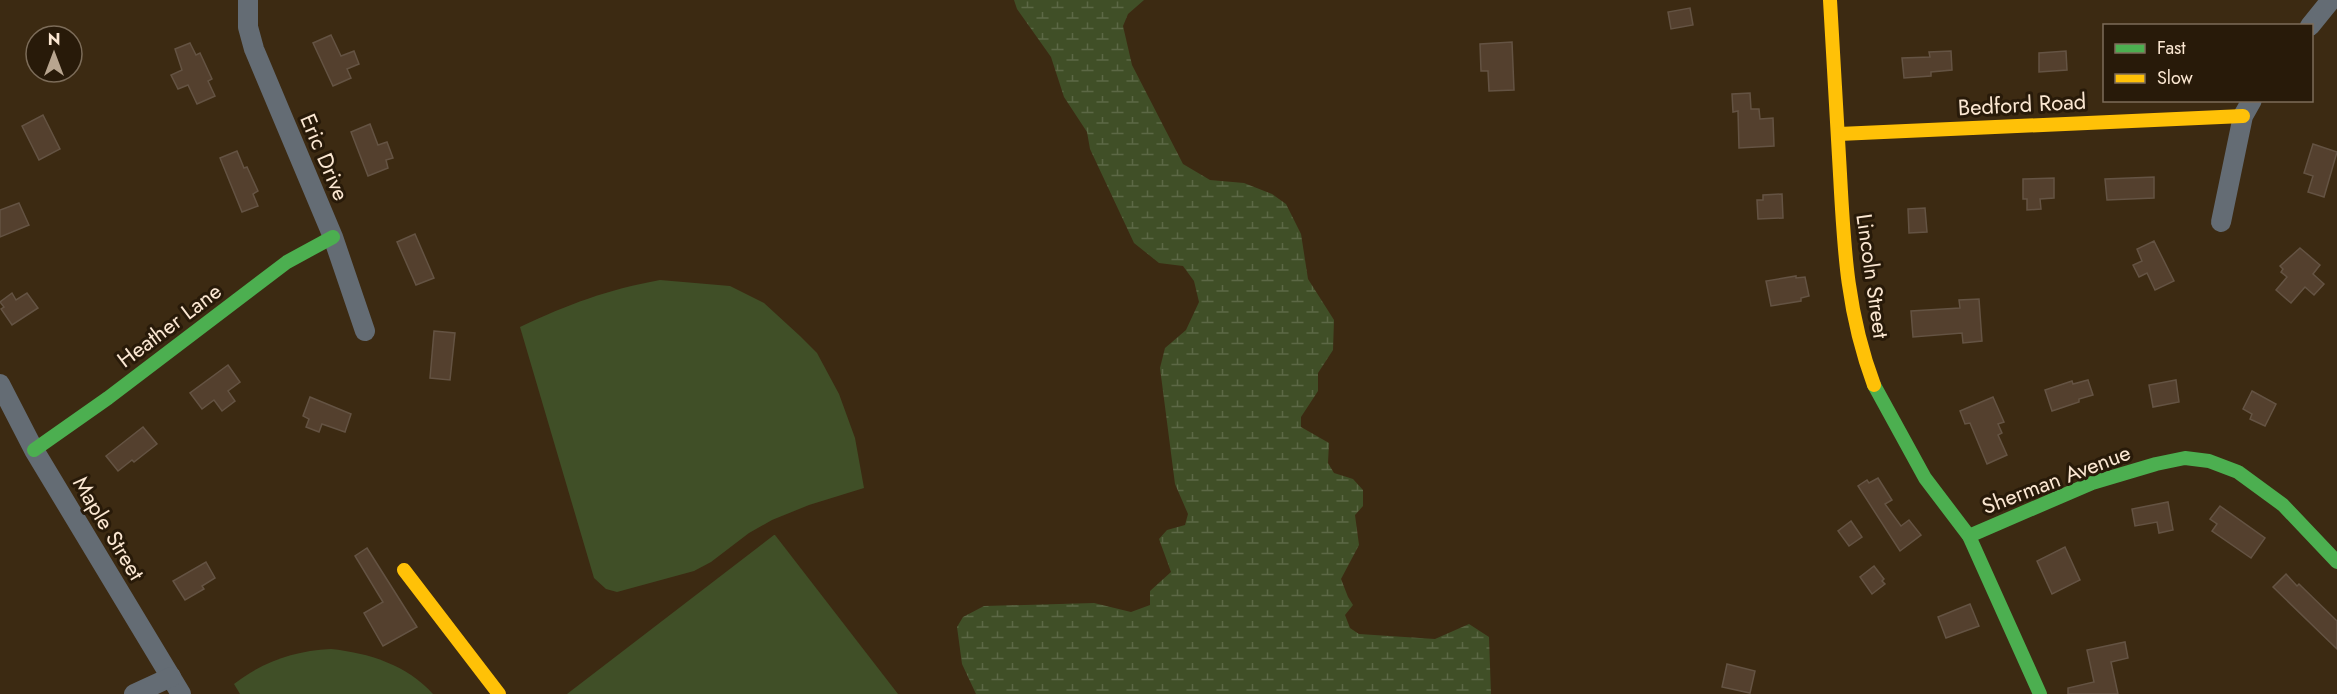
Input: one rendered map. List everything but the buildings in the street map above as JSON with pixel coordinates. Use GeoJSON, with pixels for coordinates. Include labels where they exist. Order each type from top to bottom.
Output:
{"type":"FeatureCollection","features":[{"type":"Feature","properties":{"kind":"street","name":"Eric Drive"},"geometry":{"type":"LineString","coordinates":[[248,0],[248,27],[255,50],[333,237],[365,331]]}},
{"type":"Feature","properties":{"kind":"street","name":"Lincoln Street"},"geometry":{"type":"LineString","coordinates":[[1830,0],[1845,260],[1851,306],[1860,345],[1874,384],[1893,423],[1925,478],[1969,536],[2040,694]]}},
{"type":"Feature","properties":{"kind":"street"},"geometry":{"type":"LineString","coordinates":[[2312,24],[2331,0]]}},
{"type":"Feature","properties":{"kind":"street","name":"Bedford Road"},"geometry":{"type":"LineString","coordinates":[[1839,134],[2248,108]]}},
{"type":"Feature","properties":{"kind":"street"},"geometry":{"type":"LineString","coordinates":[[2221,222],[2248,108]]}},
{"type":"Feature","properties":{"kind":"street","name":"Heather Lane"},"geometry":{"type":"LineString","coordinates":[[34,450],[108,398],[287,262],[333,237]]}},
{"type":"Feature","properties":{"kind":"street","name":"Maple Street"},"geometry":{"type":"LineString","coordinates":[[0,384],[34,450],[176,686]]}},
{"type":"Feature","properties":{"kind":"street","name":"Sherman Avenue"},"geometry":{"type":"LineString","coordinates":[[1969,536],[2092,483],[2185,458],[2209,461],[2238,472],[2283,505],[2337,562]]}},
{"type":"Feature","properties":{"kind":"street"},"geometry":{"type":"LineString","coordinates":[[404,570],[499,694]]}},
{"type":"Feature","properties":{"kind":"street"},"geometry":{"type":"LineString","coordinates":[[134,694],[176,686]]}},
{"type":"Feature","properties":{"kind":"green space"},"geometry":{"type":"Polygon","coordinates":[[[1014,0],[1144,0],[1128,14],[1123,26],[1132,65],[1183,164],[1210,180],[1244,183],[1272,194],[1286,204],[1301,234],[1308,279],[1334,320],[1333,350],[1318,373],[1318,391],[1301,417],[1301,427],[1329,443],[1328,463],[1334,473],[1353,479],[1363,490],[1363,506],[1355,515],[1359,545],[1341,579],[1353,605],[1345,615],[1350,628],[1359,634],[1435,639],[1469,624],[1489,637],[1491,694],[976,694],[962,664],[957,627],[963,617],[984,606],[1094,603],[1131,612],[1150,605],[1150,591],[1171,572],[1159,539],[1167,530],[1185,525],[1188,514],[1175,484],[1160,368],[1165,348],[1186,330],[1199,302],[1194,281],[1183,266],[1159,263],[1134,243],[1090,149],[1087,132],[1064,97],[1051,57],[1017,9],[1014,0]]]}},
{"type":"Feature","properties":{"kind":"green space"},"geometry":{"type":"Polygon","coordinates":[[[660,280],[730,286],[764,303],[817,353],[839,394],[855,438],[864,488],[809,505],[772,520],[694,571],[617,592],[606,589],[594,578],[520,327],[588,299],[622,288],[660,280]]]}},
{"type":"Feature","properties":{"kind":"green space"},"geometry":{"type":"Polygon","coordinates":[[[774,535],[898,694],[567,694],[774,535]]]}},
{"type":"Feature","properties":{"kind":"green space"},"geometry":{"type":"Polygon","coordinates":[[[331,649],[373,657],[386,662],[411,675],[433,694],[240,694],[234,684],[268,663],[304,652],[331,649]]]}},
{"type":"Feature","properties":{"kind":"traffic: fast"},"geometry":{"type":"LineString","coordinates":[[34,450],[108,398],[287,262],[333,237]]}},
{"type":"Feature","properties":{"kind":"traffic: fast"},"geometry":{"type":"LineString","coordinates":[[1874,385],[1925,478],[1969,536],[2040,694]]}},
{"type":"Feature","properties":{"kind":"traffic: fast"},"geometry":{"type":"LineString","coordinates":[[1969,536],[2092,483],[2185,458],[2209,461],[2238,472],[2283,505],[2337,562]]}},
{"type":"Feature","properties":{"kind":"traffic: slow"},"geometry":{"type":"LineString","coordinates":[[1830,0],[1845,255],[1852,306],[1874,385]]}},
{"type":"Feature","properties":{"kind":"traffic: slow"},"geometry":{"type":"LineString","coordinates":[[1839,134],[2243,116]]}},
{"type":"Feature","properties":{"kind":"traffic: slow"},"geometry":{"type":"LineString","coordinates":[[404,570],[499,694]]}}]}
